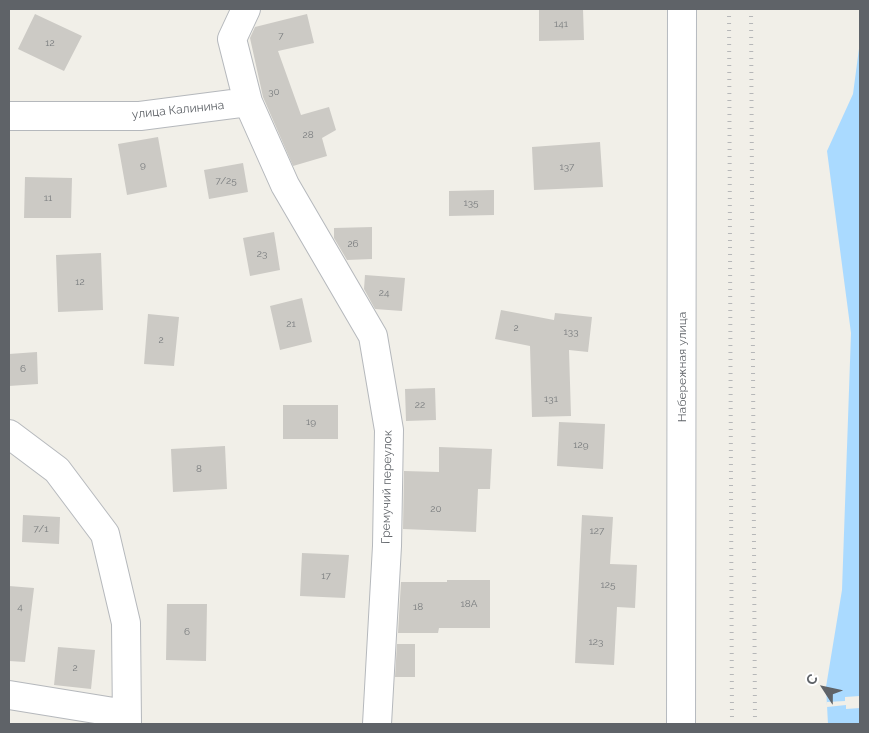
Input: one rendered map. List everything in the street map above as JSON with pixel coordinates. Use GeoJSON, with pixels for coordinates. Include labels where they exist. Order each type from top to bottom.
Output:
{"type":"FeatureCollection","features":[{"type":"Feature","properties":{"kind":"street"},"geometry":{"type":"LineString","coordinates":[[246,9],[232,40],[248,102]]}},
{"type":"Feature","properties":{"kind":"street","name":"Набережная улица"},"geometry":{"type":"LineString","coordinates":[[681,724],[682,9]]}},
{"type":"Feature","properties":{"kind":"street","name":"улица Калинина"},"geometry":{"type":"LineString","coordinates":[[9,116],[140,116],[248,102]]}},
{"type":"Feature","properties":{"kind":"street","name":"Гремучий переулок"},"geometry":{"type":"LineString","coordinates":[[248,102],[285,185],[373,336],[389,430],[387,546],[377,724]]}},
{"type":"Feature","properties":{"kind":"street"},"geometry":{"type":"LineString","coordinates":[[9,434],[57,470],[105,534],[126,623],[126,719],[9,695]]}},
{"type":"Feature","properties":{"kind":"water"},"geometry":{"type":"Polygon","coordinates":[[[860,41],[860,724],[828,724],[826,687],[842,590],[851,333],[827,151],[853,94],[860,41]]]}},
{"type":"Feature","properties":{"kind":"pier"},"geometry":{"type":"Polygon","coordinates":[[[860,696],[860,708],[846,709],[846,705],[827,707],[827,702],[845,701],[845,697],[860,696]]]}},
{"type":"Feature","properties":{"kind":"building"},"geometry":{"type":"Polygon","coordinates":[[[539,9],[583,9],[584,40],[539,41],[539,9]]]}},
{"type":"Feature","properties":{"kind":"building"},"geometry":{"type":"Polygon","coordinates":[[[35,14],[82,36],[64,71],[18,49],[35,14]]]}},
{"type":"Feature","properties":{"kind":"building"},"geometry":{"type":"Polygon","coordinates":[[[307,14],[314,43],[278,51],[301,115],[329,107],[336,130],[322,138],[327,156],[293,166],[263,97],[250,38],[255,27],[307,14]]]}},
{"type":"Feature","properties":{"kind":"building"},"geometry":{"type":"Polygon","coordinates":[[[158,137],[167,187],[127,195],[118,144],[158,137]]]}},
{"type":"Feature","properties":{"kind":"building"},"geometry":{"type":"Polygon","coordinates":[[[600,142],[603,187],[534,190],[532,147],[600,142]]]}},
{"type":"Feature","properties":{"kind":"building"},"geometry":{"type":"Polygon","coordinates":[[[243,163],[248,192],[209,199],[204,170],[243,163]]]}},
{"type":"Feature","properties":{"kind":"building"},"geometry":{"type":"Polygon","coordinates":[[[25,177],[72,178],[71,218],[24,218],[25,177]]]}},
{"type":"Feature","properties":{"kind":"building"},"geometry":{"type":"Polygon","coordinates":[[[494,190],[494,215],[449,216],[449,191],[494,190]]]}},
{"type":"Feature","properties":{"kind":"building"},"geometry":{"type":"Polygon","coordinates":[[[372,227],[372,259],[347,260],[334,238],[334,228],[372,227]]]}},
{"type":"Feature","properties":{"kind":"building"},"geometry":{"type":"Polygon","coordinates":[[[274,232],[280,270],[250,276],[243,238],[274,232]]]}},
{"type":"Feature","properties":{"kind":"building"},"geometry":{"type":"Polygon","coordinates":[[[101,253],[103,310],[58,312],[56,255],[101,253]]]}},
{"type":"Feature","properties":{"kind":"building"},"geometry":{"type":"Polygon","coordinates":[[[365,275],[405,278],[402,311],[375,309],[364,289],[365,275]]]}},
{"type":"Feature","properties":{"kind":"building"},"geometry":{"type":"Polygon","coordinates":[[[302,298],[312,342],[280,350],[270,306],[302,298]]]}},
{"type":"Feature","properties":{"kind":"building"},"geometry":{"type":"Polygon","coordinates":[[[501,310],[554,320],[555,313],[592,317],[588,352],[569,350],[571,416],[532,417],[530,346],[495,339],[501,310]]]}},
{"type":"Feature","properties":{"kind":"building"},"geometry":{"type":"Polygon","coordinates":[[[148,314],[179,317],[174,366],[144,364],[148,314]]]}},
{"type":"Feature","properties":{"kind":"building"},"geometry":{"type":"Polygon","coordinates":[[[37,352],[38,384],[9,386],[9,354],[37,352]]]}},
{"type":"Feature","properties":{"kind":"building"},"geometry":{"type":"Polygon","coordinates":[[[435,388],[436,420],[406,421],[405,389],[435,388]]]}},
{"type":"Feature","properties":{"kind":"building"},"geometry":{"type":"Polygon","coordinates":[[[283,405],[338,405],[338,439],[283,439],[283,405]]]}},
{"type":"Feature","properties":{"kind":"building"},"geometry":{"type":"Polygon","coordinates":[[[559,422],[605,424],[603,469],[557,466],[559,422]]]}},
{"type":"Feature","properties":{"kind":"building"},"geometry":{"type":"Polygon","coordinates":[[[225,446],[227,489],[173,492],[171,449],[225,446]]]}},
{"type":"Feature","properties":{"kind":"building"},"geometry":{"type":"Polygon","coordinates":[[[439,447],[492,449],[490,489],[478,489],[476,532],[403,529],[404,471],[439,472],[439,447]]]}},
{"type":"Feature","properties":{"kind":"building"},"geometry":{"type":"Polygon","coordinates":[[[23,515],[60,517],[59,544],[22,542],[23,515]]]}},
{"type":"Feature","properties":{"kind":"building"},"geometry":{"type":"Polygon","coordinates":[[[582,515],[613,517],[610,564],[637,565],[635,608],[617,607],[614,665],[575,663],[582,515]]]}},
{"type":"Feature","properties":{"kind":"building"},"geometry":{"type":"Polygon","coordinates":[[[302,553],[349,555],[345,598],[300,596],[302,553]]]}},
{"type":"Feature","properties":{"kind":"building"},"geometry":{"type":"Polygon","coordinates":[[[447,580],[490,580],[490,628],[439,628],[438,633],[398,633],[401,582],[447,582],[447,580]]]}},
{"type":"Feature","properties":{"kind":"building"},"geometry":{"type":"Polygon","coordinates":[[[9,586],[34,588],[25,662],[9,661],[9,586]]]}},
{"type":"Feature","properties":{"kind":"building"},"geometry":{"type":"Polygon","coordinates":[[[167,604],[207,604],[206,661],[166,660],[167,604]]]}},
{"type":"Feature","properties":{"kind":"building"},"geometry":{"type":"Polygon","coordinates":[[[397,644],[415,644],[415,677],[395,677],[397,644]]]}},
{"type":"Feature","properties":{"kind":"building"},"geometry":{"type":"Polygon","coordinates":[[[58,647],[95,650],[91,689],[54,685],[58,647]]]}},
{"type":"Feature","properties":{"kind":"railway"},"geometry":{"type":"LineString","coordinates":[[729,9],[732,724]]}},
{"type":"Feature","properties":{"kind":"railway"},"geometry":{"type":"LineString","coordinates":[[751,9],[755,724]]}}]}
